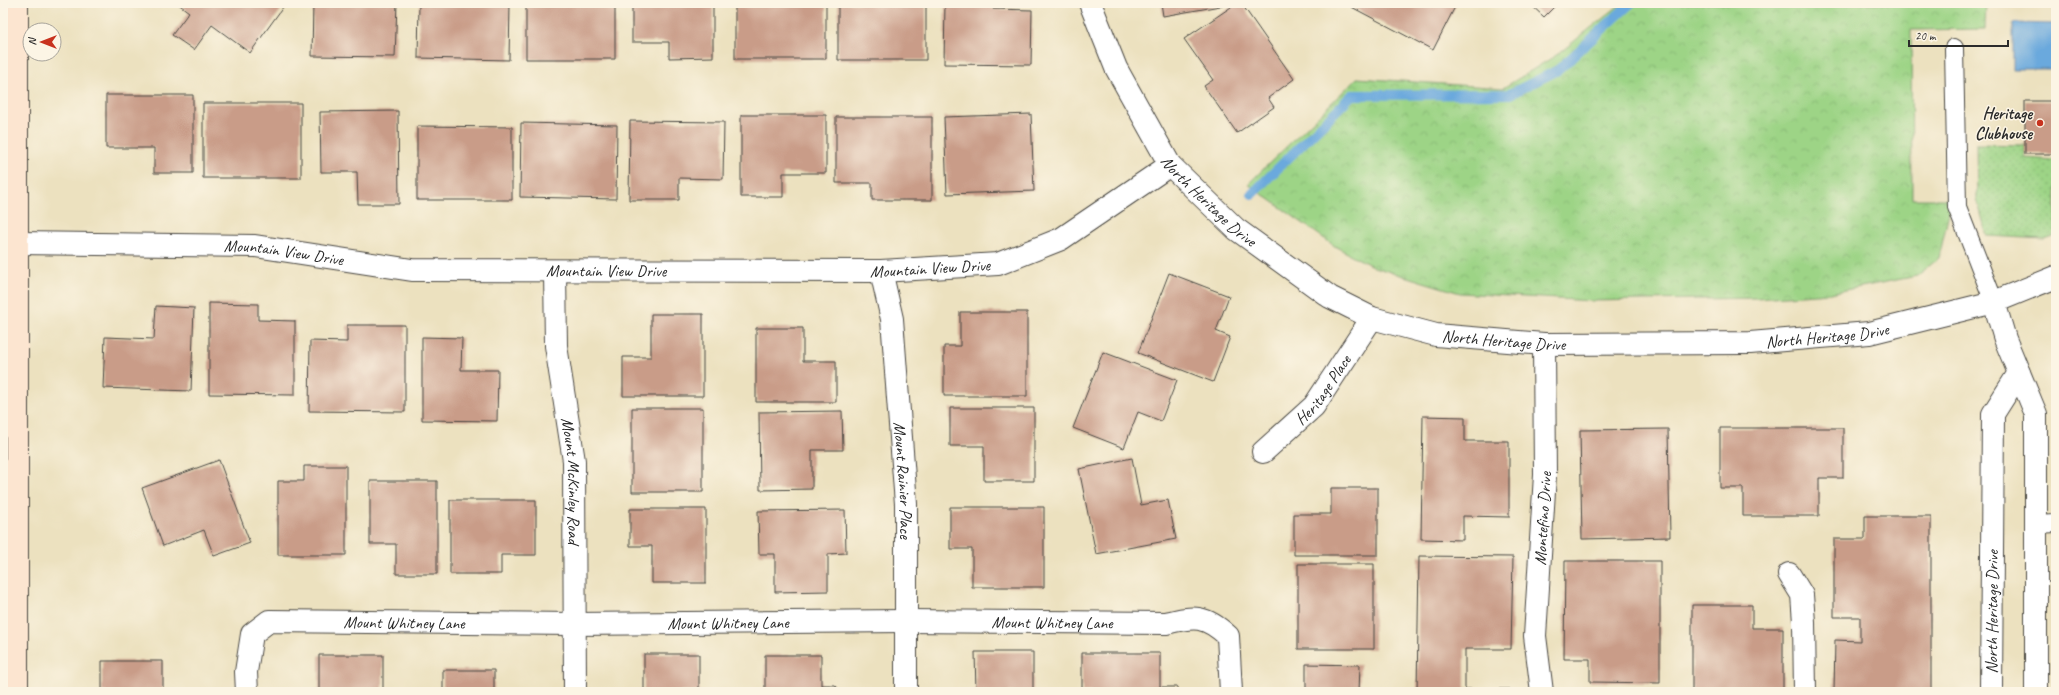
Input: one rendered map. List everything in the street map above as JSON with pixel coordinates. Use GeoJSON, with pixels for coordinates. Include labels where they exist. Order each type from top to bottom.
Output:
{"type":"FeatureCollection","features":[{"type":"Feature","properties":{"kind":"street"},"geometry":{"type":"LineString","coordinates":[[16,692],[17,3]]}},
{"type":"Feature","properties":{"kind":"street","name":"North Heritage Drive"},"geometry":{"type":"LineString","coordinates":[[1090,3],[1116,68],[1170,165],[1236,229],[1330,298],[1372,318],[1436,335],[1544,344],[1750,343],[1869,333],[1994,302],[2056,277]]}},
{"type":"Feature","properties":{"kind":"street","name":"Mountain View Drive"},"geometry":{"type":"LineString","coordinates":[[17,243],[255,246],[412,270],[881,271],[998,264],[1060,239],[1170,165]]}},
{"type":"Feature","properties":{"kind":"street","name":"Mount McKinley Road"},"geometry":{"type":"LineString","coordinates":[[555,271],[556,346],[574,461],[575,692]]}},
{"type":"Feature","properties":{"kind":"street","name":"Mount Rainier Place"},"geometry":{"type":"LineString","coordinates":[[881,271],[892,319],[905,489],[906,692]]}},
{"type":"Feature","properties":{"kind":"street"},"geometry":{"type":"LineString","coordinates":[[1994,302],[2006,339],[2036,414],[2046,524],[2036,692]]}},
{"type":"Feature","properties":{"kind":"street","name":"Heritage Place"},"geometry":{"type":"LineString","coordinates":[[1263,452],[1314,406],[1372,318]]}},
{"type":"Feature","properties":{"kind":"street","name":"Montefino Drive"},"geometry":{"type":"LineString","coordinates":[[1542,692],[1536,636],[1545,475],[1544,344]]}},
{"type":"Feature","properties":{"kind":"street","name":"North Heritage Drive"},"geometry":{"type":"LineString","coordinates":[[1991,692],[1993,414],[2019,373]]}},
{"type":"Feature","properties":{"kind":"street"},"geometry":{"type":"LineString","coordinates":[[1789,574],[1802,595],[1805,692]]}},
{"type":"Feature","properties":{"kind":"street","name":"Mount Whitney Lane"},"geometry":{"type":"LineString","coordinates":[[247,692],[246,672],[252,634],[269,621],[290,620],[574,624],[906,621],[1166,624],[1191,617],[1215,624],[1228,636],[1231,692]]}},
{"type":"Feature","properties":{"kind":"lane"},"geometry":{"type":"LineString","coordinates":[[1954,48],[1957,207],[1994,302]]}},
{"type":"Feature","properties":{"kind":"green space"},"geometry":{"type":"Polygon","coordinates":[[[1622,3],[1986,3],[1985,29],[1911,30],[1912,199],[1952,199],[1939,258],[1917,276],[1830,293],[1757,298],[1591,301],[1460,293],[1374,267],[1336,247],[1248,184],[1357,78],[1503,88],[1558,54],[1622,3]]]}},
{"type":"Feature","properties":{"kind":"green space"},"geometry":{"type":"Polygon","coordinates":[[[1976,144],[2025,145],[2025,158],[2056,160],[2056,235],[2045,239],[1987,236],[1977,199],[1976,144]]]}},
{"type":"Feature","properties":{"kind":"water"},"geometry":{"type":"Polygon","coordinates":[[[2013,23],[2056,24],[2056,69],[2013,69],[2013,23]]]}},
{"type":"Feature","properties":{"kind":"building"},"geometry":{"type":"Polygon","coordinates":[[[177,3],[286,3],[250,53],[212,25],[194,50],[172,35],[189,12],[177,3]]]}},
{"type":"Feature","properties":{"kind":"building"},"geometry":{"type":"Polygon","coordinates":[[[313,3],[397,3],[395,57],[312,56],[313,3]]]}},
{"type":"Feature","properties":{"kind":"building"},"geometry":{"type":"Polygon","coordinates":[[[419,3],[510,3],[509,60],[418,58],[419,3]]]}},
{"type":"Feature","properties":{"kind":"building"},"geometry":{"type":"Polygon","coordinates":[[[526,3],[615,3],[615,59],[526,59],[526,3]]]}},
{"type":"Feature","properties":{"kind":"building"},"geometry":{"type":"Polygon","coordinates":[[[632,3],[713,3],[713,57],[669,58],[669,42],[632,42],[632,3]]]}},
{"type":"Feature","properties":{"kind":"building"},"geometry":{"type":"Polygon","coordinates":[[[735,3],[826,3],[826,59],[735,59],[735,3]]]}},
{"type":"Feature","properties":{"kind":"building"},"geometry":{"type":"Polygon","coordinates":[[[838,3],[926,3],[926,60],[838,60],[838,3]]]}},
{"type":"Feature","properties":{"kind":"building"},"geometry":{"type":"Polygon","coordinates":[[[945,3],[993,3],[993,9],[1032,10],[1031,65],[944,64],[945,3]]]}},
{"type":"Feature","properties":{"kind":"building"},"geometry":{"type":"Polygon","coordinates":[[[1161,3],[1226,3],[1226,5],[1163,16],[1161,3]]]}},
{"type":"Feature","properties":{"kind":"building"},"geometry":{"type":"Polygon","coordinates":[[[1237,3],[1241,3],[1294,79],[1268,98],[1274,107],[1237,133],[1204,86],[1213,80],[1184,39],[1237,3]]]}},
{"type":"Feature","properties":{"kind":"building"},"geometry":{"type":"Polygon","coordinates":[[[1344,3],[1457,3],[1433,50],[1344,3]]]}},
{"type":"Feature","properties":{"kind":"building"},"geometry":{"type":"Polygon","coordinates":[[[1529,3],[1558,3],[1544,17],[1529,3]]]}},
{"type":"Feature","properties":{"kind":"building"},"geometry":{"type":"Polygon","coordinates":[[[106,95],[193,95],[193,173],[154,173],[154,148],[106,148],[106,95]]]}},
{"type":"Feature","properties":{"kind":"building","name":"Heritage Clubhouse"},"geometry":{"type":"Polygon","coordinates":[[[2025,101],[2056,101],[2056,154],[2025,154],[2025,101]]]}},
{"type":"Feature","properties":{"kind":"building"},"geometry":{"type":"Polygon","coordinates":[[[203,103],[301,103],[301,178],[203,178],[203,103]]]}},
{"type":"Feature","properties":{"kind":"building"},"geometry":{"type":"Polygon","coordinates":[[[398,111],[399,204],[358,204],[357,172],[321,172],[320,112],[398,111]]]}},
{"type":"Feature","properties":{"kind":"building"},"geometry":{"type":"Polygon","coordinates":[[[1031,114],[1034,191],[947,194],[944,117],[1031,114]]]}},
{"type":"Feature","properties":{"kind":"building"},"geometry":{"type":"Polygon","coordinates":[[[741,115],[826,115],[826,173],[783,173],[783,197],[741,197],[741,115]]]}},
{"type":"Feature","properties":{"kind":"building"},"geometry":{"type":"Polygon","coordinates":[[[836,117],[932,117],[932,200],[872,200],[872,183],[836,183],[836,117]]]}},
{"type":"Feature","properties":{"kind":"building"},"geometry":{"type":"Polygon","coordinates":[[[630,121],[724,122],[723,179],[679,178],[679,200],[629,200],[630,121]]]}},
{"type":"Feature","properties":{"kind":"building"},"geometry":{"type":"Polygon","coordinates":[[[521,123],[617,125],[616,199],[520,197],[521,123]]]}},
{"type":"Feature","properties":{"kind":"building"},"geometry":{"type":"Polygon","coordinates":[[[417,126],[512,127],[512,200],[417,200],[417,126]]]}},
{"type":"Feature","properties":{"kind":"building"},"geometry":{"type":"Polygon","coordinates":[[[1169,273],[1229,296],[1216,331],[1230,337],[1213,382],[1138,353],[1169,273]]]}},
{"type":"Feature","properties":{"kind":"building"},"geometry":{"type":"Polygon","coordinates":[[[209,303],[258,304],[258,320],[295,321],[295,395],[209,394],[209,303]]]}},
{"type":"Feature","properties":{"kind":"building"},"geometry":{"type":"Polygon","coordinates":[[[156,306],[194,308],[191,391],[103,388],[105,337],[154,339],[156,306]]]}},
{"type":"Feature","properties":{"kind":"building"},"geometry":{"type":"Polygon","coordinates":[[[960,312],[1027,312],[1027,396],[944,396],[944,346],[960,346],[960,312]]]}},
{"type":"Feature","properties":{"kind":"building"},"geometry":{"type":"Polygon","coordinates":[[[651,314],[703,314],[703,396],[623,396],[623,357],[651,357],[651,314]]]}},
{"type":"Feature","properties":{"kind":"building"},"geometry":{"type":"Polygon","coordinates":[[[347,325],[405,325],[405,412],[309,411],[310,341],[347,342],[347,325]]]}},
{"type":"Feature","properties":{"kind":"building"},"geometry":{"type":"Polygon","coordinates":[[[756,328],[803,328],[803,361],[836,361],[836,402],[756,402],[756,328]]]}},
{"type":"Feature","properties":{"kind":"building"},"geometry":{"type":"Polygon","coordinates":[[[422,337],[462,338],[461,370],[498,370],[497,421],[422,420],[422,337]]]}},
{"type":"Feature","properties":{"kind":"building"},"geometry":{"type":"Polygon","coordinates":[[[1103,352],[1177,380],[1161,421],[1138,412],[1124,448],[1073,428],[1103,352]]]}},
{"type":"Feature","properties":{"kind":"building"},"geometry":{"type":"Polygon","coordinates":[[[632,408],[703,408],[703,492],[632,492],[632,408]]]}},
{"type":"Feature","properties":{"kind":"building"},"geometry":{"type":"Polygon","coordinates":[[[950,408],[1034,408],[1034,481],[984,481],[984,446],[950,446],[950,408]]]}},
{"type":"Feature","properties":{"kind":"building"},"geometry":{"type":"Polygon","coordinates":[[[842,411],[843,450],[812,450],[812,489],[760,490],[759,412],[842,411]]]}},
{"type":"Feature","properties":{"kind":"building"},"geometry":{"type":"Polygon","coordinates":[[[1423,416],[1465,417],[1465,441],[1509,441],[1509,517],[1463,516],[1463,540],[1421,539],[1423,416]]]}},
{"type":"Feature","properties":{"kind":"building"},"geometry":{"type":"Polygon","coordinates":[[[1720,428],[1843,428],[1843,478],[1819,478],[1819,516],[1743,516],[1743,488],[1720,488],[1720,428]]]}},
{"type":"Feature","properties":{"kind":"building"},"geometry":{"type":"Polygon","coordinates":[[[1668,429],[1670,537],[1582,539],[1580,430],[1668,429]]]}},
{"type":"Feature","properties":{"kind":"building"},"geometry":{"type":"Polygon","coordinates":[[[1132,458],[1141,505],[1168,500],[1176,539],[1096,554],[1079,469],[1132,458]]]}},
{"type":"Feature","properties":{"kind":"building"},"geometry":{"type":"Polygon","coordinates":[[[219,460],[250,543],[214,556],[204,530],[163,546],[142,488],[219,460]]]}},
{"type":"Feature","properties":{"kind":"building"},"geometry":{"type":"Polygon","coordinates":[[[304,466],[346,466],[346,555],[278,555],[278,481],[304,481],[304,466]]]}},
{"type":"Feature","properties":{"kind":"building"},"geometry":{"type":"Polygon","coordinates":[[[370,481],[437,481],[437,574],[396,574],[396,544],[370,544],[370,481]]]}},
{"type":"Feature","properties":{"kind":"building"},"geometry":{"type":"Polygon","coordinates":[[[1331,488],[1378,488],[1378,555],[1294,555],[1294,514],[1331,514],[1331,488]]]}},
{"type":"Feature","properties":{"kind":"building"},"geometry":{"type":"Polygon","coordinates":[[[450,500],[536,500],[536,555],[501,555],[501,574],[450,574],[450,500]]]}},
{"type":"Feature","properties":{"kind":"building"},"geometry":{"type":"Polygon","coordinates":[[[950,507],[1044,507],[1044,587],[972,587],[972,549],[950,549],[950,507]]]}},
{"type":"Feature","properties":{"kind":"building"},"geometry":{"type":"Polygon","coordinates":[[[630,509],[706,509],[706,583],[652,583],[652,546],[630,546],[630,509]]]}},
{"type":"Feature","properties":{"kind":"building"},"geometry":{"type":"Polygon","coordinates":[[[845,510],[846,553],[828,554],[828,591],[775,592],[775,554],[759,554],[758,511],[845,510]]]}},
{"type":"Feature","properties":{"kind":"building"},"geometry":{"type":"Polygon","coordinates":[[[1865,516],[1931,516],[1931,692],[1834,692],[1835,640],[1860,641],[1860,617],[1834,617],[1834,539],[1865,539],[1865,516]]]}},
{"type":"Feature","properties":{"kind":"building"},"geometry":{"type":"Polygon","coordinates":[[[1419,556],[1513,557],[1511,649],[1465,649],[1465,689],[1510,689],[1510,692],[1417,692],[1419,556]]]}},
{"type":"Feature","properties":{"kind":"building"},"geometry":{"type":"Polygon","coordinates":[[[1565,561],[1660,561],[1660,683],[1590,682],[1590,659],[1564,659],[1565,561]]]}},
{"type":"Feature","properties":{"kind":"building"},"geometry":{"type":"Polygon","coordinates":[[[1298,564],[1374,564],[1374,649],[1298,649],[1298,564]]]}},
{"type":"Feature","properties":{"kind":"building"},"geometry":{"type":"Polygon","coordinates":[[[1692,605],[1752,605],[1752,628],[1783,628],[1783,692],[1692,692],[1692,605]]]}},
{"type":"Feature","properties":{"kind":"building"},"geometry":{"type":"Polygon","coordinates":[[[975,652],[1033,652],[1033,692],[976,692],[975,652]]]}},
{"type":"Feature","properties":{"kind":"building"},"geometry":{"type":"Polygon","coordinates":[[[1082,653],[1160,653],[1160,687],[1177,687],[1177,692],[1082,692],[1082,653]]]}},
{"type":"Feature","properties":{"kind":"building"},"geometry":{"type":"Polygon","coordinates":[[[644,654],[699,654],[699,692],[626,692],[626,690],[644,691],[644,654]]]}},
{"type":"Feature","properties":{"kind":"building"},"geometry":{"type":"Polygon","coordinates":[[[319,655],[383,655],[383,692],[302,692],[302,690],[319,690],[319,655]]]}},
{"type":"Feature","properties":{"kind":"building"},"geometry":{"type":"Polygon","coordinates":[[[765,655],[821,655],[821,685],[835,685],[842,692],[765,692],[765,655]]]}},
{"type":"Feature","properties":{"kind":"building"},"geometry":{"type":"Polygon","coordinates":[[[102,661],[163,661],[163,692],[102,692],[102,661]]]}},
{"type":"Feature","properties":{"kind":"building"},"geometry":{"type":"Polygon","coordinates":[[[1306,664],[1360,665],[1359,692],[1306,692],[1306,664]]]}},
{"type":"Feature","properties":{"kind":"building"},"geometry":{"type":"Polygon","coordinates":[[[443,670],[494,670],[494,692],[443,692],[443,670]]]}},
{"type":"Feature","properties":{"kind":"waterway"},"geometry":{"type":"LineString","coordinates":[[1252,194],[1352,95],[1510,94],[1558,70],[1631,3]]}},
{"type":"Feature","properties":{"kind":"place","name":"Heritage Clubhouse"},"geometry":{"type":"Point","coordinates":[2040,123]}}]}
